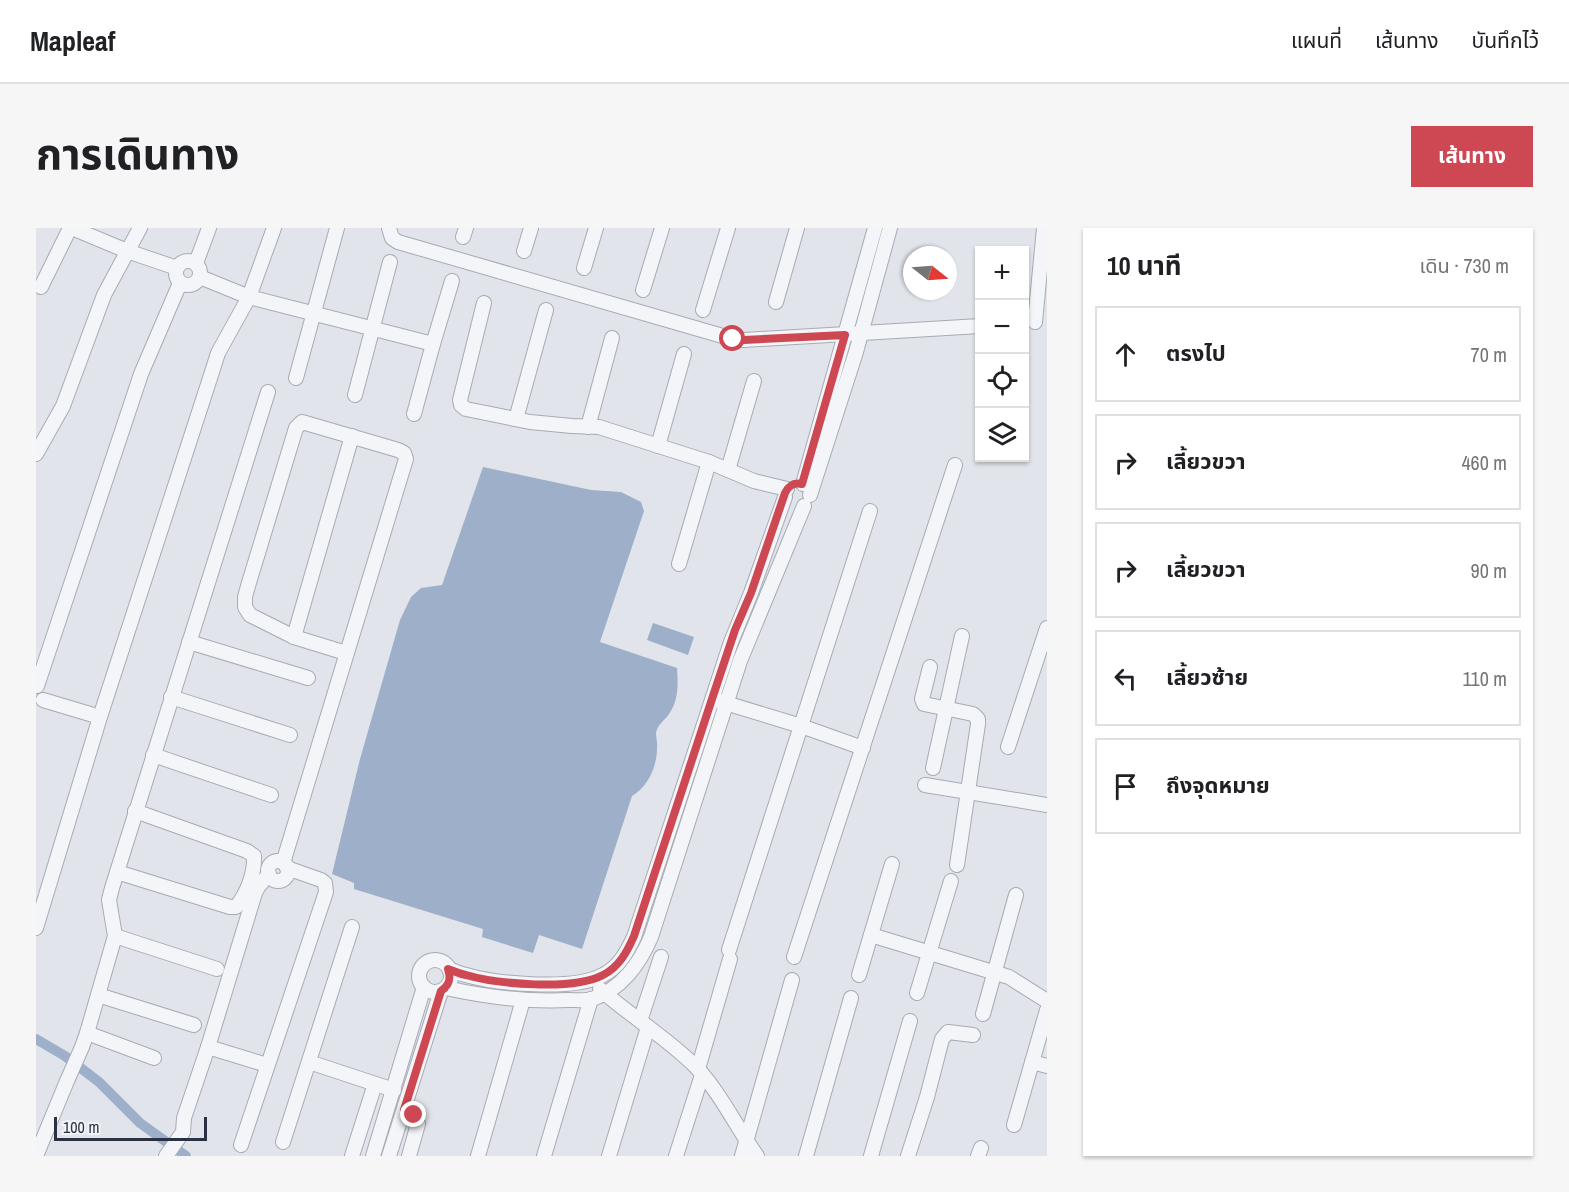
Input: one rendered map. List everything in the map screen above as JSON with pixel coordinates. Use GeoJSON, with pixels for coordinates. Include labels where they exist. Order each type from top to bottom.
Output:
{"type":"FeatureCollection","features":[{"type":"Feature","properties":{"kind":"street"},"geometry":{"type":"LineString","coordinates":[[41,286],[71,228],[177,268]]}},
{"type":"Feature","properties":{"kind":"street"},"geometry":{"type":"LineString","coordinates":[[36,454],[63,406],[97,310],[140,228]]}},
{"type":"Feature","properties":{"kind":"street"},"geometry":{"type":"LineString","coordinates":[[209,228],[198,270],[194,284],[189,286],[180,283],[176,275],[177,268],[186,261],[198,270],[249,297],[433,344]]}},
{"type":"Feature","properties":{"kind":"street"},"geometry":{"type":"LineString","coordinates":[[36,928],[100,717],[218,352],[249,297],[274,228]]}},
{"type":"Feature","properties":{"kind":"street"},"geometry":{"type":"LineString","coordinates":[[296,378],[337,228]]}},
{"type":"Feature","properties":{"kind":"street"},"geometry":{"type":"LineString","coordinates":[[389,228],[392,238],[398,242],[733,339],[845,335],[975,326]]}},
{"type":"Feature","properties":{"kind":"street"},"geometry":{"type":"LineString","coordinates":[[524,251],[531,228]]}},
{"type":"Feature","properties":{"kind":"street"},"geometry":{"type":"LineString","coordinates":[[584,268],[596,228]]}},
{"type":"Feature","properties":{"kind":"street"},"geometry":{"type":"LineString","coordinates":[[643,290],[662,228]]}},
{"type":"Feature","properties":{"kind":"street"},"geometry":{"type":"LineString","coordinates":[[703,310],[728,228]]}},
{"type":"Feature","properties":{"kind":"street"},"geometry":{"type":"LineString","coordinates":[[776,302],[797,228]]}},
{"type":"Feature","properties":{"kind":"street"},"geometry":{"type":"LineString","coordinates":[[424,987],[374,1152],[389,1154],[443,989],[449,982],[450,975],[446,965],[432,961],[424,965],[419,979],[424,987],[432,992],[443,989],[494,997],[551,1001],[598,997],[629,974],[644,953],[740,661],[806,495],[874,228]]}},
{"type":"Feature","properties":{"kind":"street"},"geometry":{"type":"LineString","coordinates":[[786,493],[786,501],[792,507],[801,508],[861,333],[890,228]]}},
{"type":"Feature","properties":{"kind":"street"},"geometry":{"type":"LineString","coordinates":[[1035,322],[1043,289],[1044,228]]}},
{"type":"Feature","properties":{"kind":"street"},"geometry":{"type":"LineString","coordinates":[[355,395],[390,262]]}},
{"type":"Feature","properties":{"kind":"street"},"geometry":{"type":"LineString","coordinates":[[414,414],[452,281]]}},
{"type":"Feature","properties":{"kind":"street"},"geometry":{"type":"LineString","coordinates":[[100,717],[39,704],[43,692],[37,686],[141,374],[180,283]]}},
{"type":"Feature","properties":{"kind":"street"},"geometry":{"type":"LineString","coordinates":[[484,303],[460,400],[460,405],[466,409],[516,419],[599,427],[709,462],[786,493]]}},
{"type":"Feature","properties":{"kind":"street"},"geometry":{"type":"LineString","coordinates":[[516,419],[546,310]]}},
{"type":"Feature","properties":{"kind":"street"},"geometry":{"type":"LineString","coordinates":[[588,427],[612,338]]}},
{"type":"Feature","properties":{"kind":"street"},"geometry":{"type":"LineString","coordinates":[[658,447],[684,354]]}},
{"type":"Feature","properties":{"kind":"street"},"geometry":{"type":"LineString","coordinates":[[728,470],[754,381]]}},
{"type":"Feature","properties":{"kind":"street"},"geometry":{"type":"LineString","coordinates":[[36,1156],[87,1033],[115,936],[108,900],[268,392]]}},
{"type":"Feature","properties":{"kind":"street"},"geometry":{"type":"LineString","coordinates":[[166,1156],[181,1125],[208,1047],[255,893],[269,874],[273,880],[281,881],[287,876],[285,866],[346,653],[406,459],[404,453],[398,450],[302,422],[296,428],[248,586],[245,607],[250,615],[294,637],[346,653]]}},
{"type":"Feature","properties":{"kind":"street"},"geometry":{"type":"LineString","coordinates":[[294,637],[352,436]]}},
{"type":"Feature","properties":{"kind":"street"},"geometry":{"type":"LineString","coordinates":[[679,564],[709,462]]}},
{"type":"Feature","properties":{"kind":"street"},"geometry":{"type":"LineString","coordinates":[[794,957],[955,465]]}},
{"type":"Feature","properties":{"kind":"street"},"geometry":{"type":"LineString","coordinates":[[448,969],[494,981],[567,984],[590,981],[609,972],[621,961],[634,936],[735,630],[751,593],[786,493],[794,484],[806,495]]}},
{"type":"Feature","properties":{"kind":"street"},"geometry":{"type":"LineString","coordinates":[[676,1156],[700,1072],[729,954],[870,511]]}},
{"type":"Feature","properties":{"kind":"street"},"geometry":{"type":"LineString","coordinates":[[1008,747],[1043,656],[1047,628]]}},
{"type":"Feature","properties":{"kind":"street"},"geometry":{"type":"LineString","coordinates":[[933,768],[962,636]]}},
{"type":"Feature","properties":{"kind":"street"},"geometry":{"type":"LineString","coordinates":[[189,642],[308,678]]}},
{"type":"Feature","properties":{"kind":"street"},"geometry":{"type":"LineString","coordinates":[[930,667],[923,702],[927,705],[973,714],[978,719],[957,865]]}},
{"type":"Feature","properties":{"kind":"street"},"geometry":{"type":"LineString","coordinates":[[171,697],[290,735]]}},
{"type":"Feature","properties":{"kind":"street"},"geometry":{"type":"LineString","coordinates":[[712,699],[863,748]]}},
{"type":"Feature","properties":{"kind":"street"},"geometry":{"type":"LineString","coordinates":[[153,755],[271,795]]}},
{"type":"Feature","properties":{"kind":"street"},"geometry":{"type":"LineString","coordinates":[[925,785],[1047,805]]}},
{"type":"Feature","properties":{"kind":"street"},"geometry":{"type":"LineString","coordinates":[[117,872],[230,908],[236,907],[243,899],[254,865],[254,856],[247,851],[135,811]]}},
{"type":"Feature","properties":{"kind":"street"},"geometry":{"type":"LineString","coordinates":[[668,832],[683,838]]}},
{"type":"Feature","properties":{"kind":"street"},"geometry":{"type":"LineString","coordinates":[[859,975],[892,864]]}},
{"type":"Feature","properties":{"kind":"street"},"geometry":{"type":"LineString","coordinates":[[241,1145],[326,892],[325,883],[321,880],[285,866]]}},
{"type":"Feature","properties":{"kind":"street"},"geometry":{"type":"LineString","coordinates":[[917,993],[951,881]]}},
{"type":"Feature","properties":{"kind":"street"},"geometry":{"type":"LineString","coordinates":[[983,1014],[1016,895]]}},
{"type":"Feature","properties":{"kind":"street"},"geometry":{"type":"LineString","coordinates":[[283,1142],[352,927]]}},
{"type":"Feature","properties":{"kind":"street"},"geometry":{"type":"LineString","coordinates":[[871,934],[1009,977],[1047,1001]]}},
{"type":"Feature","properties":{"kind":"street"},"geometry":{"type":"LineString","coordinates":[[115,936],[217,969]]}},
{"type":"Feature","properties":{"kind":"street"},"geometry":{"type":"LineString","coordinates":[[609,1156],[661,957]]}},
{"type":"Feature","properties":{"kind":"street"},"geometry":{"type":"LineString","coordinates":[[742,1156],[792,980]]}},
{"type":"Feature","properties":{"kind":"street"},"geometry":{"type":"LineString","coordinates":[[590,981],[598,997],[644,1024],[700,1072],[757,1156]]}},
{"type":"Feature","properties":{"kind":"street"},"geometry":{"type":"LineString","coordinates":[[98,995],[194,1025]]}},
{"type":"Feature","properties":{"kind":"street"},"geometry":{"type":"LineString","coordinates":[[544,1156],[598,997]]}},
{"type":"Feature","properties":{"kind":"street"},"geometry":{"type":"LineString","coordinates":[[806,1156],[851,998]]}},
{"type":"Feature","properties":{"kind":"street"},"geometry":{"type":"LineString","coordinates":[[478,1156],[523,1000]]}},
{"type":"Feature","properties":{"kind":"street"},"geometry":{"type":"LineString","coordinates":[[1014,1125],[1047,1010]]}},
{"type":"Feature","properties":{"kind":"street"},"geometry":{"type":"LineString","coordinates":[[871,1156],[910,1021]]}},
{"type":"Feature","properties":{"kind":"street"},"geometry":{"type":"LineString","coordinates":[[910,1156],[942,1039],[948,1032],[973,1035]]}},
{"type":"Feature","properties":{"kind":"street"},"geometry":{"type":"LineString","coordinates":[[87,1033],[154,1058]]}},
{"type":"Feature","properties":{"kind":"street"},"geometry":{"type":"LineString","coordinates":[[208,1047],[267,1065]]}},
{"type":"Feature","properties":{"kind":"street"},"geometry":{"type":"LineString","coordinates":[[309,1062],[394,1090]]}},
{"type":"Feature","properties":{"kind":"street"},"geometry":{"type":"LineString","coordinates":[[1032,1062],[1047,1066]]}},
{"type":"Feature","properties":{"kind":"street"},"geometry":{"type":"LineString","coordinates":[[352,1156],[375,1084]]}},
{"type":"Feature","properties":{"kind":"street"},"geometry":{"type":"LineString","coordinates":[[404,1110],[414,1115],[418,1124],[409,1156]]}},
{"type":"Feature","properties":{"kind":"street"},"geometry":{"type":"LineString","coordinates":[[155,1156],[181,1125]]}},
{"type":"Feature","properties":{"kind":"water"},"geometry":{"type":"Polygon","coordinates":[[[483,467],[591,490],[621,492],[641,502],[644,511],[600,642],[677,668],[676,697],[672,709],[659,725],[656,733],[657,751],[652,773],[644,786],[632,796],[582,949],[539,935],[533,953],[482,937],[483,929],[354,889],[354,883],[332,874],[360,759],[400,620],[411,597],[421,588],[442,585],[483,467]]]}},
{"type":"Feature","properties":{"kind":"water"},"geometry":{"type":"Polygon","coordinates":[[[653,623],[694,637],[688,655],[647,640],[653,623]]]}},
{"type":"Feature","properties":{"kind":"waterway"},"geometry":{"type":"LineString","coordinates":[[36,1039],[65,1056],[99,1082],[140,1123],[186,1156]]}},
{"type":"Feature","properties":{"kind":"route"},"geometry":{"type":"LineString","coordinates":[[414,1115],[404,1110],[441,991],[449,982],[448,969],[494,981],[527,984],[567,984],[590,981],[609,972],[621,961],[634,936],[735,630],[751,593],[785,493],[790,485],[802,484],[845,335],[733,339]]}}]}
